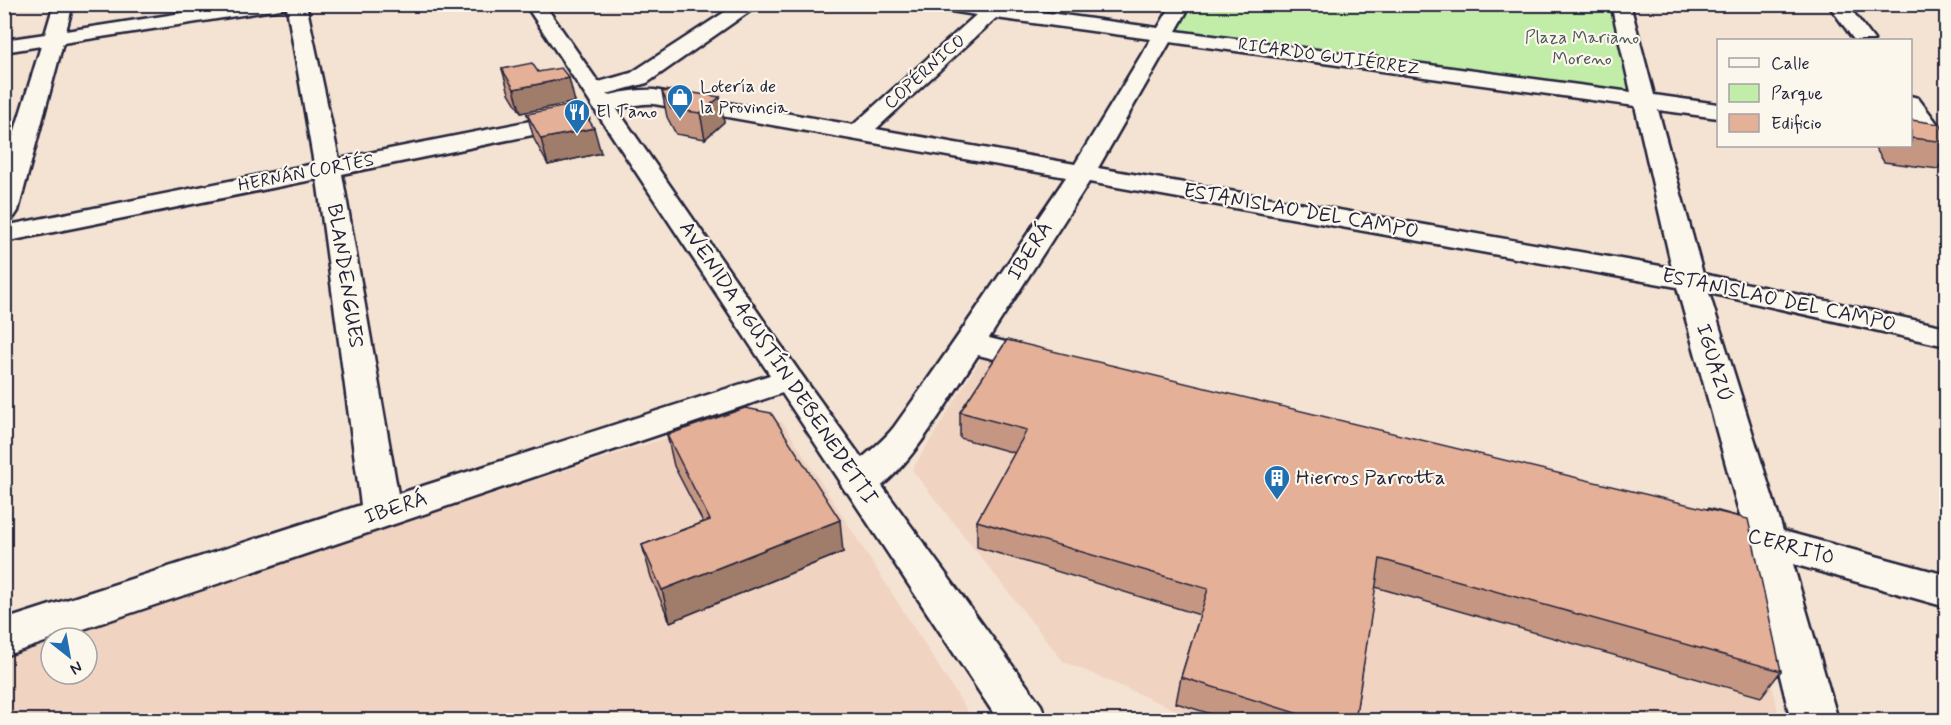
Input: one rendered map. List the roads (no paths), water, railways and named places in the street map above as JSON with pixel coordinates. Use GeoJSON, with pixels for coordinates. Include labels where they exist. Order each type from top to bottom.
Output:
{"type":"FeatureCollection","features":[{"type":"Feature","properties":{"kind":"street"},"geometry":{"type":"LineString","coordinates":[[4,211],[64,4]]}},
{"type":"Feature","properties":{"kind":"street"},"geometry":{"type":"LineString","coordinates":[[4,46],[281,4]]}},
{"type":"Feature","properties":{"kind":"street","name":"BLANDENGUES"},"geometry":{"type":"LineString","coordinates":[[296,4],[328,169],[382,513]]}},
{"type":"Feature","properties":{"kind":"street","name":"AVENIDA AGUSTÍN DEBENEDETTI"},"geometry":{"type":"LineString","coordinates":[[534,4],[788,380],[1024,720]]}},
{"type":"Feature","properties":{"kind":"street","name":"HERNÁN CORTÉS"},"geometry":{"type":"LineString","coordinates":[[600,102],[751,4]]}},
{"type":"Feature","properties":{"kind":"street","name":"RICARDO GUTIÉRREZ"},"geometry":{"type":"LineString","coordinates":[[939,4],[1717,111]]}},
{"type":"Feature","properties":{"kind":"street","name":"IBERÁ"},"geometry":{"type":"LineString","coordinates":[[859,483],[888,458],[904,439],[970,343],[1083,171],[1182,4]]}},
{"type":"Feature","properties":{"kind":"street","name":"IGUAZÚ"},"geometry":{"type":"LineString","coordinates":[[1620,4],[1690,280],[1766,539],[1814,720]]}},
{"type":"Feature","properties":{"kind":"street"},"geometry":{"type":"LineString","coordinates":[[1837,4],[1863,39]]}},
{"type":"Feature","properties":{"kind":"street","name":"COPÉRNICO"},"geometry":{"type":"LineString","coordinates":[[859,132],[991,12]]}},
{"type":"Feature","properties":{"kind":"street","name":"HERNÁN CORTÉS"},"geometry":{"type":"LineString","coordinates":[[4,234],[328,169],[600,102],[640,96],[654,97]]}},
{"type":"Feature","properties":{"kind":"street","name":"ESTANISLAO DEL CAMPO"},"geometry":{"type":"LineString","coordinates":[[654,97],[1690,280],[1947,336]]}},
{"type":"Feature","properties":{"kind":"street"},"geometry":{"type":"LineString","coordinates":[[1912,104],[1944,145]]}},
{"type":"Feature","properties":{"kind":"street"},"geometry":{"type":"LineString","coordinates":[[1912,137],[1944,145]]}},
{"type":"Feature","properties":{"kind":"street"},"geometry":{"type":"LineString","coordinates":[[970,343],[1074,369]]}},
{"type":"Feature","properties":{"kind":"street","name":"IBERÁ"},"geometry":{"type":"LineString","coordinates":[[4,638],[788,380]]}},
{"type":"Feature","properties":{"kind":"street","name":"CERRITO"},"geometry":{"type":"LineString","coordinates":[[1674,516],[1766,539],[1947,591]]}},
{"type":"Feature","properties":{"kind":"place","name":"Lotería de la Provincia"},"geometry":{"type":"Point","coordinates":[680,120]}},
{"type":"Feature","properties":{"kind":"place","name":"El Tano"},"geometry":{"type":"Point","coordinates":[577,135]}},
{"type":"Feature","properties":{"kind":"place","name":"Hierros Parrotta"},"geometry":{"type":"Point","coordinates":[1277,501]}},
{"type":"Feature","properties":{"kind":"park label","name":"Plaza Mariano Moreno"},"geometry":{"type":"Point","coordinates":[1582,48]}}]}
